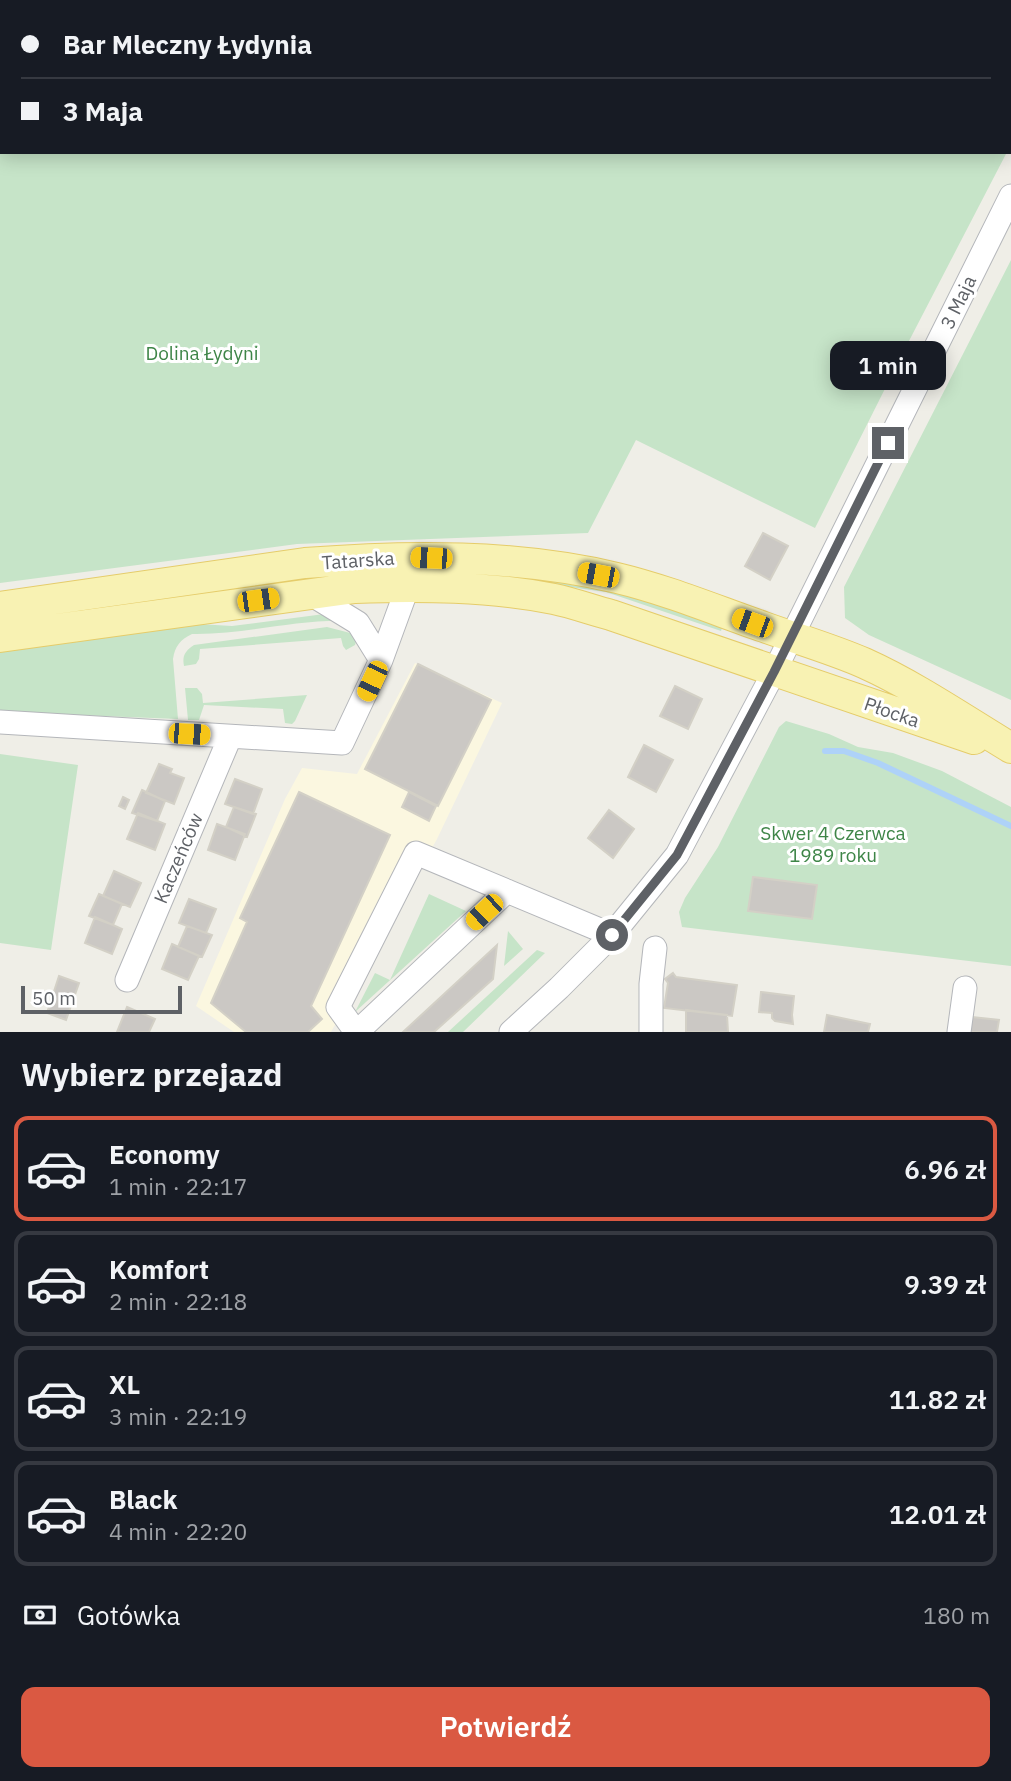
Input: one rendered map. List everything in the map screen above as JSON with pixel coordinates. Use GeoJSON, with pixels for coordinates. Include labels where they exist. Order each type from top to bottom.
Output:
{"type":"FeatureCollection","features":[{"type":"Feature","properties":{"kind":"main road","name":"Tatarska"},"geometry":{"type":"LineString","coordinates":[[0,607],[305,563],[409,557],[453,558],[558,567],[618,579],[677,596],[791,637]]}},
{"type":"Feature","properties":{"kind":"main road","name":"Tatarska"},"geometry":{"type":"LineString","coordinates":[[0,637],[309,593],[408,586],[504,591],[554,599],[611,615],[774,672]]}},
{"type":"Feature","properties":{"kind":"main road","name":"Płocka"},"geometry":{"type":"LineString","coordinates":[[791,637],[854,659],[900,681],[1011,750]]}},
{"type":"Feature","properties":{"kind":"main road","name":"Płocka"},"geometry":{"type":"LineString","coordinates":[[774,672],[1011,750]]}},
{"type":"Feature","properties":{"kind":"street","name":"3 Maja"},"geometry":{"type":"LineString","coordinates":[[511,1032],[612,935],[677,855],[774,672],[1011,196]]}},
{"type":"Feature","properties":{"kind":"street"},"geometry":{"type":"LineString","coordinates":[[0,722],[342,743],[382,660],[408,586]]}},
{"type":"Feature","properties":{"kind":"street"},"geometry":{"type":"LineString","coordinates":[[309,593],[358,624],[382,660]]}},
{"type":"Feature","properties":{"kind":"street","name":"Kaczeńców"},"geometry":{"type":"LineString","coordinates":[[127,979],[230,737]]}},
{"type":"Feature","properties":{"kind":"street"},"geometry":{"type":"LineString","coordinates":[[507,891],[357,1032],[338,1007],[416,853],[507,891],[612,935]]}},
{"type":"Feature","properties":{"kind":"street"},"geometry":{"type":"LineString","coordinates":[[651,1032],[654,948]]}},
{"type":"Feature","properties":{"kind":"street"},"geometry":{"type":"LineString","coordinates":[[959,1032],[965,988]]}},
{"type":"Feature","properties":{"kind":"shaded area"},"geometry":{"type":"Polygon","coordinates":[[[415,663],[502,703],[437,839],[331,1032],[234,1032],[196,1006],[285,799],[302,768],[357,774],[415,663]]]}},
{"type":"Feature","properties":{"kind":"green space","name":"Dolina Łydyni"},"geometry":{"type":"Polygon","coordinates":[[[0,154],[1006,154],[815,528],[636,440],[588,533],[297,544],[0,583],[0,154]]]}},
{"type":"Feature","properties":{"kind":"green space"},"geometry":{"type":"Polygon","coordinates":[[[1011,260],[1011,700],[869,635],[845,618],[844,587],[1011,260]]]}},
{"type":"Feature","properties":{"kind":"green space"},"geometry":{"type":"Polygon","coordinates":[[[451,569],[601,585],[723,625],[721,631],[606,592],[512,579],[0,626],[0,620],[290,577],[451,569]]]}},
{"type":"Feature","properties":{"kind":"green space"},"geometry":{"type":"Polygon","coordinates":[[[332,613],[348,621],[309,622],[192,634],[184,639],[177,647],[173,659],[178,719],[0,712],[0,650],[181,623],[232,626],[332,613]]]}},
{"type":"Feature","properties":{"kind":"green space"},"geometry":{"type":"Polygon","coordinates":[[[327,627],[358,635],[355,645],[346,650],[341,638],[200,649],[196,664],[184,666],[185,654],[194,645],[327,627]]]}},
{"type":"Feature","properties":{"kind":"green space"},"geometry":{"type":"Polygon","coordinates":[[[185,688],[197,688],[202,694],[203,703],[307,695],[292,724],[285,723],[283,709],[204,705],[199,720],[188,720],[185,688]]]}},
{"type":"Feature","properties":{"kind":"green space","name":"Skwer 4 Czerwca 1989 roku"},"geometry":{"type":"Polygon","coordinates":[[[786,721],[829,734],[858,747],[893,753],[942,771],[1011,807],[1011,966],[682,927],[679,912],[685,898],[718,847],[779,727],[786,721]]]}},
{"type":"Feature","properties":{"kind":"green space"},"geometry":{"type":"Polygon","coordinates":[[[0,754],[78,765],[51,950],[0,943],[0,754]]]}},
{"type":"Feature","properties":{"kind":"green space"},"geometry":{"type":"Polygon","coordinates":[[[429,894],[466,911],[355,1012],[375,973],[390,980],[429,894]]]}},
{"type":"Feature","properties":{"kind":"green space"},"geometry":{"type":"Polygon","coordinates":[[[508,931],[523,949],[504,966],[508,931]]]}},
{"type":"Feature","properties":{"kind":"green space"},"geometry":{"type":"Polygon","coordinates":[[[537,950],[545,953],[463,1032],[448,1032],[537,950]]]}},
{"type":"Feature","properties":{"kind":"building"},"geometry":{"type":"Polygon","coordinates":[[[763,533],[788,546],[770,580],[745,566],[763,533]]]}},
{"type":"Feature","properties":{"kind":"building"},"geometry":{"type":"Polygon","coordinates":[[[418,664],[491,700],[438,806],[365,769],[418,664]]]}},
{"type":"Feature","properties":{"kind":"building"},"geometry":{"type":"Polygon","coordinates":[[[675,686],[702,699],[688,729],[660,716],[675,686]]]}},
{"type":"Feature","properties":{"kind":"building"},"geometry":{"type":"Polygon","coordinates":[[[644,745],[673,760],[656,792],[628,777],[644,745]]]}},
{"type":"Feature","properties":{"kind":"building"},"geometry":{"type":"Polygon","coordinates":[[[159,764],[172,769],[170,773],[184,778],[174,804],[146,793],[159,764]]]}},
{"type":"Feature","properties":{"kind":"building"},"geometry":{"type":"Polygon","coordinates":[[[235,779],[262,789],[253,814],[225,804],[235,779]]]}},
{"type":"Feature","properties":{"kind":"building"},"geometry":{"type":"Polygon","coordinates":[[[142,790],[165,801],[157,821],[132,813],[142,790]]]}},
{"type":"Feature","properties":{"kind":"building"},"geometry":{"type":"Polygon","coordinates":[[[299,792],[390,835],[311,1006],[322,1019],[308,1032],[246,1032],[211,1003],[247,922],[240,918],[299,792]]]}},
{"type":"Feature","properties":{"kind":"building"},"geometry":{"type":"Polygon","coordinates":[[[409,792],[436,806],[429,821],[402,807],[409,792]]]}},
{"type":"Feature","properties":{"kind":"building"},"geometry":{"type":"Polygon","coordinates":[[[123,797],[129,800],[125,809],[119,806],[123,797]]]}},
{"type":"Feature","properties":{"kind":"building"},"geometry":{"type":"Polygon","coordinates":[[[234,807],[256,814],[247,837],[226,827],[234,807]]]}},
{"type":"Feature","properties":{"kind":"building"},"geometry":{"type":"Polygon","coordinates":[[[609,810],[634,829],[613,858],[588,838],[609,810]]]}},
{"type":"Feature","properties":{"kind":"building"},"geometry":{"type":"Polygon","coordinates":[[[138,813],[165,824],[155,850],[127,839],[138,813]]]}},
{"type":"Feature","properties":{"kind":"building"},"geometry":{"type":"Polygon","coordinates":[[[217,824],[245,834],[235,860],[208,850],[217,824]]]}},
{"type":"Feature","properties":{"kind":"building"},"geometry":{"type":"Polygon","coordinates":[[[114,871],[141,883],[130,907],[103,896],[114,871]]]}},
{"type":"Feature","properties":{"kind":"building"},"geometry":{"type":"Polygon","coordinates":[[[753,877],[817,885],[812,919],[748,911],[753,877]]]}},
{"type":"Feature","properties":{"kind":"building"},"geometry":{"type":"Polygon","coordinates":[[[99,894],[122,904],[113,925],[89,916],[99,894]]]}},
{"type":"Feature","properties":{"kind":"building"},"geometry":{"type":"Polygon","coordinates":[[[189,899],[216,909],[206,933],[179,923],[189,899]]]}},
{"type":"Feature","properties":{"kind":"building"},"geometry":{"type":"Polygon","coordinates":[[[95,917],[122,929],[112,954],[85,943],[95,917]]]}},
{"type":"Feature","properties":{"kind":"building"},"geometry":{"type":"Polygon","coordinates":[[[187,926],[212,935],[202,957],[178,947],[187,926]]]}},
{"type":"Feature","properties":{"kind":"building"},"geometry":{"type":"Polygon","coordinates":[[[172,944],[199,956],[188,980],[162,969],[172,944]]]}},
{"type":"Feature","properties":{"kind":"building"},"geometry":{"type":"Polygon","coordinates":[[[497,945],[493,979],[434,1032],[403,1032],[497,945]]]}},
{"type":"Feature","properties":{"kind":"building"},"geometry":{"type":"Polygon","coordinates":[[[673,973],[676,977],[737,985],[732,1016],[664,1008],[668,983],[665,979],[673,973]]]}},
{"type":"Feature","properties":{"kind":"building"},"geometry":{"type":"Polygon","coordinates":[[[59,976],[79,983],[66,1020],[47,1013],[59,976]]]}},
{"type":"Feature","properties":{"kind":"building"},"geometry":{"type":"Polygon","coordinates":[[[761,992],[794,996],[793,1024],[775,1021],[772,1013],[759,1012],[761,992]]]}},
{"type":"Feature","properties":{"kind":"building"},"geometry":{"type":"Polygon","coordinates":[[[127,1007],[155,1019],[149,1032],[117,1032],[127,1007]]]}},
{"type":"Feature","properties":{"kind":"building"},"geometry":{"type":"Polygon","coordinates":[[[686,1010],[727,1015],[728,1032],[686,1032],[686,1010]]]}},
{"type":"Feature","properties":{"kind":"building"},"geometry":{"type":"Polygon","coordinates":[[[827,1015],[870,1024],[868,1032],[824,1032],[827,1015]]]}},
{"type":"Feature","properties":{"kind":"building"},"geometry":{"type":"Polygon","coordinates":[[[972,1017],[999,1020],[997,1032],[970,1032],[972,1017]]]}},
{"type":"Feature","properties":{"kind":"waterway"},"geometry":{"type":"LineString","coordinates":[[825,751],[844,751],[878,763],[1011,826]]}},
{"type":"Feature","properties":{"kind":"route"},"geometry":{"type":"LineString","coordinates":[[612,935],[677,855],[774,672],[888,443]]}}]}
